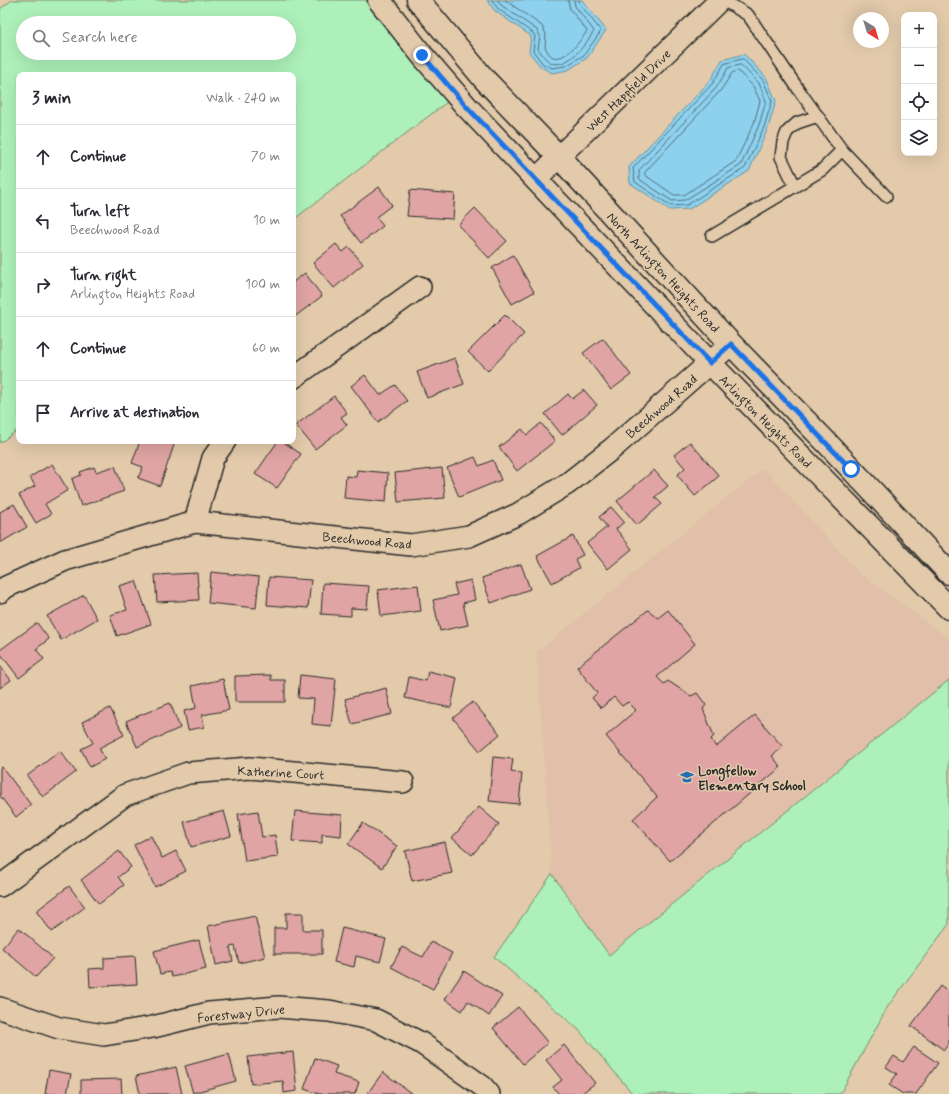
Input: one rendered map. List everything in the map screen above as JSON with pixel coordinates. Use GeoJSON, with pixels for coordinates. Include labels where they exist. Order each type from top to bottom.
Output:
{"type":"FeatureCollection","features":[{"type":"Feature","properties":{"kind":"main road"},"geometry":{"type":"LineString","coordinates":[[379,0],[422,55],[466,106],[536,179]]}},
{"type":"Feature","properties":{"kind":"main road","name":"North Arlington Heights Road"},"geometry":{"type":"LineString","coordinates":[[418,0],[485,80],[559,157],[731,344],[828,444],[949,573]]}},
{"type":"Feature","properties":{"kind":"main road","name":"Arlington Heights Road"},"geometry":{"type":"LineString","coordinates":[[536,179],[710,363],[949,608]]}},
{"type":"Feature","properties":{"kind":"street","name":"West Happfield Drive"},"geometry":{"type":"LineString","coordinates":[[536,179],[721,0]]}},
{"type":"Feature","properties":{"kind":"street"},"geometry":{"type":"LineString","coordinates":[[296,376],[420,287]]}},
{"type":"Feature","properties":{"kind":"street","name":"Beechwood Road"},"geometry":{"type":"LineString","coordinates":[[0,592],[6,587],[65,560],[195,522],[411,545],[469,536],[518,514],[568,484],[613,448],[731,344]]}},
{"type":"Feature","properties":{"kind":"street"},"geometry":{"type":"LineString","coordinates":[[195,522],[213,458],[223,444]]}},
{"type":"Feature","properties":{"kind":"street","name":"Katherine Court"},"geometry":{"type":"LineString","coordinates":[[0,886],[125,795],[188,773],[250,768],[403,782]]}},
{"type":"Feature","properties":{"kind":"street","name":"Forestway Drive"},"geometry":{"type":"LineString","coordinates":[[1,1010],[58,1028],[104,1035],[152,1027],[216,1013],[278,1007],[329,1011],[376,1020],[421,1044],[482,1086],[489,1094]]}},
{"type":"Feature","properties":{"kind":"lane"},"geometry":{"type":"LineString","coordinates":[[721,0],[748,15],[842,150],[886,196]]}},
{"type":"Feature","properties":{"kind":"lane"},"geometry":{"type":"LineString","coordinates":[[795,186],[781,157],[783,142],[787,132],[797,123],[818,116]]}},
{"type":"Feature","properties":{"kind":"lane"},"geometry":{"type":"LineString","coordinates":[[712,236],[822,170],[842,150]]}},
{"type":"Feature","properties":{"kind":"shaded area","name":"Longfellow Elementary School"},"geometry":{"type":"Polygon","coordinates":[[[764,469],[859,573],[949,639],[949,680],[608,955],[552,874],[537,652],[764,469]]]}},
{"type":"Feature","properties":{"kind":"green space"},"geometry":{"type":"Polygon","coordinates":[[[12,0],[367,0],[447,102],[296,218],[296,72],[16,72],[16,431],[0,443],[0,9],[12,0]]]}},
{"type":"Feature","properties":{"kind":"green space"},"geometry":{"type":"Polygon","coordinates":[[[949,680],[949,924],[888,1006],[840,1094],[633,1094],[578,1029],[494,957],[552,874],[609,955],[949,680]]]}},
{"type":"Feature","properties":{"kind":"water"},"geometry":{"type":"Polygon","coordinates":[[[487,0],[582,0],[606,30],[587,58],[568,70],[552,73],[541,67],[529,52],[531,36],[495,11],[487,0]]]}},
{"type":"Feature","properties":{"kind":"water"},"geometry":{"type":"Polygon","coordinates":[[[744,54],[766,77],[776,101],[768,128],[749,171],[689,209],[670,210],[630,183],[629,167],[710,81],[722,60],[744,54]]]}},
{"type":"Feature","properties":{"kind":"building"},"geometry":{"type":"Polygon","coordinates":[[[379,187],[392,205],[376,217],[383,226],[361,243],[340,216],[379,187]]]}},
{"type":"Feature","properties":{"kind":"building"},"geometry":{"type":"Polygon","coordinates":[[[410,190],[455,194],[453,219],[407,216],[410,190]]]}},
{"type":"Feature","properties":{"kind":"building"},"geometry":{"type":"Polygon","coordinates":[[[475,208],[507,241],[489,258],[458,225],[475,208]]]}},
{"type":"Feature","properties":{"kind":"building"},"geometry":{"type":"Polygon","coordinates":[[[336,244],[343,252],[349,247],[363,264],[334,288],[313,263],[336,244]]]}},
{"type":"Feature","properties":{"kind":"building"},"geometry":{"type":"Polygon","coordinates":[[[513,255],[534,292],[512,304],[492,268],[513,255]]]}},
{"type":"Feature","properties":{"kind":"building"},"geometry":{"type":"Polygon","coordinates":[[[305,273],[322,296],[296,316],[296,280],[305,273]]]}},
{"type":"Feature","properties":{"kind":"building"},"geometry":{"type":"Polygon","coordinates":[[[505,315],[524,334],[488,371],[468,352],[505,315]]]}},
{"type":"Feature","properties":{"kind":"building"},"geometry":{"type":"Polygon","coordinates":[[[603,338],[631,375],[611,390],[583,353],[603,338]]]}},
{"type":"Feature","properties":{"kind":"building"},"geometry":{"type":"Polygon","coordinates":[[[455,358],[464,384],[427,398],[417,372],[455,358]]]}},
{"type":"Feature","properties":{"kind":"building"},"geometry":{"type":"Polygon","coordinates":[[[365,375],[380,395],[395,385],[407,401],[378,422],[351,386],[365,375]]]}},
{"type":"Feature","properties":{"kind":"building"},"geometry":{"type":"Polygon","coordinates":[[[584,390],[597,405],[562,435],[545,414],[568,394],[572,399],[584,390]]]}},
{"type":"Feature","properties":{"kind":"building"},"geometry":{"type":"Polygon","coordinates":[[[334,396],[347,413],[341,417],[347,425],[315,449],[296,425],[334,396]]]}},
{"type":"Feature","properties":{"kind":"building"},"geometry":{"type":"Polygon","coordinates":[[[541,423],[555,441],[517,471],[499,447],[522,429],[527,435],[541,423]]]}},
{"type":"Feature","properties":{"kind":"building"},"geometry":{"type":"Polygon","coordinates":[[[690,442],[719,476],[695,496],[677,475],[685,468],[674,455],[690,442]]]}},
{"type":"Feature","properties":{"kind":"building"},"geometry":{"type":"Polygon","coordinates":[[[139,444],[174,444],[160,486],[138,478],[143,467],[132,463],[139,444]]]}},
{"type":"Feature","properties":{"kind":"building"},"geometry":{"type":"Polygon","coordinates":[[[276,444],[286,444],[301,454],[277,488],[255,474],[276,444]]]}},
{"type":"Feature","properties":{"kind":"building"},"geometry":{"type":"Polygon","coordinates":[[[475,457],[479,466],[493,460],[501,480],[459,497],[447,468],[475,457]]]}},
{"type":"Feature","properties":{"kind":"building"},"geometry":{"type":"Polygon","coordinates":[[[52,464],[68,490],[45,504],[51,514],[36,523],[19,495],[35,486],[30,477],[52,464]]]}},
{"type":"Feature","properties":{"kind":"building"},"geometry":{"type":"Polygon","coordinates":[[[115,466],[124,491],[81,506],[72,479],[81,475],[80,472],[94,467],[96,472],[115,466]]]}},
{"type":"Feature","properties":{"kind":"building"},"geometry":{"type":"Polygon","coordinates":[[[442,468],[445,498],[398,502],[395,473],[442,468]]]}},
{"type":"Feature","properties":{"kind":"building"},"geometry":{"type":"Polygon","coordinates":[[[357,470],[388,473],[386,502],[344,498],[346,476],[356,477],[357,470]]]}},
{"type":"Feature","properties":{"kind":"building"},"geometry":{"type":"Polygon","coordinates":[[[654,470],[668,486],[655,497],[662,504],[637,525],[617,501],[654,470]]]}},
{"type":"Feature","properties":{"kind":"building"},"geometry":{"type":"Polygon","coordinates":[[[14,504],[27,527],[0,543],[0,512],[14,504]]]}},
{"type":"Feature","properties":{"kind":"building"},"geometry":{"type":"Polygon","coordinates":[[[611,507],[624,522],[616,529],[632,549],[608,569],[587,543],[607,527],[599,517],[611,507]]]}},
{"type":"Feature","properties":{"kind":"building"},"geometry":{"type":"Polygon","coordinates":[[[573,536],[583,555],[575,559],[579,568],[552,583],[537,556],[573,536]]]}},
{"type":"Feature","properties":{"kind":"building"},"geometry":{"type":"Polygon","coordinates":[[[521,564],[530,589],[491,603],[482,578],[521,564]]]}},
{"type":"Feature","properties":{"kind":"building"},"geometry":{"type":"Polygon","coordinates":[[[211,572],[259,577],[256,608],[208,603],[211,572]]]}},
{"type":"Feature","properties":{"kind":"building"},"geometry":{"type":"Polygon","coordinates":[[[197,573],[199,600],[157,602],[155,575],[197,573]]]}},
{"type":"Feature","properties":{"kind":"building"},"geometry":{"type":"Polygon","coordinates":[[[269,577],[311,580],[308,608],[267,605],[269,577]]]}},
{"type":"Feature","properties":{"kind":"building"},"geometry":{"type":"Polygon","coordinates":[[[471,580],[475,600],[463,603],[468,625],[440,631],[433,600],[457,595],[454,584],[471,580]]]}},
{"type":"Feature","properties":{"kind":"building"},"geometry":{"type":"Polygon","coordinates":[[[136,581],[151,624],[117,636],[110,615],[127,610],[119,586],[136,581]]]}},
{"type":"Feature","properties":{"kind":"building"},"geometry":{"type":"Polygon","coordinates":[[[323,583],[369,586],[367,609],[351,608],[351,616],[321,614],[323,583]]]}},
{"type":"Feature","properties":{"kind":"building"},"geometry":{"type":"Polygon","coordinates":[[[418,585],[421,611],[381,616],[378,590],[418,585]]]}},
{"type":"Feature","properties":{"kind":"building"},"geometry":{"type":"Polygon","coordinates":[[[84,595],[97,619],[61,640],[47,616],[84,595]]]}},
{"type":"Feature","properties":{"kind":"building"},"geometry":{"type":"Polygon","coordinates":[[[648,610],[658,618],[668,610],[695,644],[657,677],[664,684],[668,681],[691,696],[697,693],[706,705],[703,709],[714,736],[711,739],[716,747],[755,715],[783,747],[772,756],[781,767],[670,861],[633,819],[657,797],[606,736],[636,710],[628,702],[622,706],[614,697],[601,708],[592,698],[597,693],[577,667],[648,610]]]}},
{"type":"Feature","properties":{"kind":"building"},"geometry":{"type":"Polygon","coordinates":[[[37,623],[49,639],[36,649],[44,659],[19,678],[0,653],[0,650],[37,623]]]}},
{"type":"Feature","properties":{"kind":"building"},"geometry":{"type":"Polygon","coordinates":[[[0,666],[11,680],[0,688],[0,666]]]}},
{"type":"Feature","properties":{"kind":"building"},"geometry":{"type":"Polygon","coordinates":[[[428,671],[457,678],[451,708],[405,698],[409,677],[426,681],[428,671]]]}},
{"type":"Feature","properties":{"kind":"building"},"geometry":{"type":"Polygon","coordinates":[[[271,675],[271,680],[285,680],[285,702],[235,702],[235,676],[271,675]]]}},
{"type":"Feature","properties":{"kind":"building"},"geometry":{"type":"Polygon","coordinates":[[[300,675],[336,679],[331,726],[312,724],[314,699],[298,698],[300,675]]]}},
{"type":"Feature","properties":{"kind":"building"},"geometry":{"type":"Polygon","coordinates":[[[223,679],[229,710],[202,715],[204,727],[188,730],[184,711],[196,708],[192,686],[223,679]]]}},
{"type":"Feature","properties":{"kind":"building"},"geometry":{"type":"Polygon","coordinates":[[[386,688],[392,714],[352,724],[345,699],[386,688]]]}},
{"type":"Feature","properties":{"kind":"building"},"geometry":{"type":"Polygon","coordinates":[[[473,702],[500,734],[480,751],[453,718],[473,702]]]}},
{"type":"Feature","properties":{"kind":"building"},"geometry":{"type":"Polygon","coordinates":[[[170,703],[180,728],[137,747],[126,721],[170,703]]]}},
{"type":"Feature","properties":{"kind":"building"},"geometry":{"type":"Polygon","coordinates":[[[110,708],[124,735],[99,748],[105,759],[90,767],[81,749],[93,743],[82,722],[110,708]]]}},
{"type":"Feature","properties":{"kind":"building"},"geometry":{"type":"Polygon","coordinates":[[[60,751],[76,772],[43,797],[27,776],[60,751]]]}},
{"type":"Feature","properties":{"kind":"building"},"geometry":{"type":"Polygon","coordinates":[[[493,757],[513,759],[511,772],[522,773],[519,804],[489,801],[493,757]]]}},
{"type":"Feature","properties":{"kind":"building"},"geometry":{"type":"Polygon","coordinates":[[[2,767],[31,805],[16,817],[0,796],[0,768],[2,767]]]}},
{"type":"Feature","properties":{"kind":"building"},"geometry":{"type":"Polygon","coordinates":[[[479,807],[499,824],[472,855],[452,838],[479,807]]]}},
{"type":"Feature","properties":{"kind":"building"},"geometry":{"type":"Polygon","coordinates":[[[224,811],[231,836],[191,847],[184,822],[224,811]]]}},
{"type":"Feature","properties":{"kind":"building"},"geometry":{"type":"Polygon","coordinates":[[[258,811],[262,837],[275,835],[278,857],[245,861],[238,814],[258,811]]]}},
{"type":"Feature","properties":{"kind":"building"},"geometry":{"type":"Polygon","coordinates":[[[295,811],[342,815],[341,836],[322,834],[322,843],[292,841],[295,811]]]}},
{"type":"Feature","properties":{"kind":"building"},"geometry":{"type":"Polygon","coordinates":[[[363,823],[397,846],[382,868],[348,844],[363,823]]]}},
{"type":"Feature","properties":{"kind":"building"},"geometry":{"type":"Polygon","coordinates":[[[151,836],[162,858],[176,851],[186,871],[155,887],[134,845],[151,836]]]}},
{"type":"Feature","properties":{"kind":"building"},"geometry":{"type":"Polygon","coordinates":[[[445,842],[452,873],[412,881],[405,851],[445,842]]]}},
{"type":"Feature","properties":{"kind":"building"},"geometry":{"type":"Polygon","coordinates":[[[119,851],[131,867],[118,877],[124,885],[99,904],[81,880],[119,851]]]}},
{"type":"Feature","properties":{"kind":"building"},"geometry":{"type":"Polygon","coordinates":[[[69,886],[85,907],[52,932],[36,911],[69,886]]]}},
{"type":"Feature","properties":{"kind":"building"},"geometry":{"type":"Polygon","coordinates":[[[286,913],[303,913],[303,930],[322,930],[322,954],[274,954],[274,928],[286,928],[286,913]]]}},
{"type":"Feature","properties":{"kind":"building"},"geometry":{"type":"Polygon","coordinates":[[[255,916],[265,957],[239,963],[235,946],[230,947],[233,961],[216,965],[208,926],[255,916]]]}},
{"type":"Feature","properties":{"kind":"building"},"geometry":{"type":"Polygon","coordinates":[[[19,928],[53,958],[36,977],[2,948],[19,928]]]}},
{"type":"Feature","properties":{"kind":"building"},"geometry":{"type":"Polygon","coordinates":[[[342,928],[386,939],[380,962],[356,956],[354,967],[334,962],[342,928]]]}},
{"type":"Feature","properties":{"kind":"building"},"geometry":{"type":"Polygon","coordinates":[[[199,940],[206,969],[172,977],[170,972],[160,974],[154,951],[199,940]]]}},
{"type":"Feature","properties":{"kind":"building"},"geometry":{"type":"Polygon","coordinates":[[[431,942],[452,953],[433,989],[391,967],[402,947],[423,957],[431,942]]]}},
{"type":"Feature","properties":{"kind":"building"},"geometry":{"type":"Polygon","coordinates":[[[135,956],[137,984],[90,987],[89,969],[104,968],[104,958],[135,956]]]}},
{"type":"Feature","properties":{"kind":"building"},"geometry":{"type":"Polygon","coordinates":[[[464,971],[502,996],[489,1016],[468,1001],[462,1011],[445,999],[464,971]]]}},
{"type":"Feature","properties":{"kind":"building"},"geometry":{"type":"Polygon","coordinates":[[[940,986],[949,993],[949,1043],[944,1050],[911,1026],[940,986]]]}},
{"type":"Feature","properties":{"kind":"building"},"geometry":{"type":"Polygon","coordinates":[[[518,1007],[548,1043],[523,1064],[493,1028],[518,1007]]]}},
{"type":"Feature","properties":{"kind":"building"},"geometry":{"type":"Polygon","coordinates":[[[564,1045],[595,1083],[581,1094],[559,1094],[553,1087],[562,1080],[546,1060],[564,1045]]]}},
{"type":"Feature","properties":{"kind":"building"},"geometry":{"type":"Polygon","coordinates":[[[914,1047],[938,1063],[916,1094],[903,1094],[889,1085],[897,1074],[886,1067],[894,1056],[903,1062],[914,1047]]]}},
{"type":"Feature","properties":{"kind":"building"},"geometry":{"type":"Polygon","coordinates":[[[293,1052],[297,1091],[284,1093],[283,1081],[251,1084],[248,1057],[293,1052]]]}},
{"type":"Feature","properties":{"kind":"building"},"geometry":{"type":"Polygon","coordinates":[[[229,1054],[236,1081],[193,1093],[185,1066],[229,1054]]]}},
{"type":"Feature","properties":{"kind":"building"},"geometry":{"type":"Polygon","coordinates":[[[315,1058],[337,1066],[334,1074],[359,1082],[355,1094],[319,1094],[304,1089],[315,1058]]]}},
{"type":"Feature","properties":{"kind":"building"},"geometry":{"type":"Polygon","coordinates":[[[176,1067],[182,1094],[140,1094],[136,1076],[176,1067]]]}},
{"type":"Feature","properties":{"kind":"building"},"geometry":{"type":"Polygon","coordinates":[[[49,1070],[71,1074],[67,1094],[45,1094],[49,1070]]]}},
{"type":"Feature","properties":{"kind":"building"},"geometry":{"type":"Polygon","coordinates":[[[383,1072],[412,1094],[367,1094],[383,1072]]]}},
{"type":"Feature","properties":{"kind":"building"},"geometry":{"type":"Polygon","coordinates":[[[121,1079],[122,1094],[81,1094],[81,1080],[121,1079]]]}},
{"type":"Feature","properties":{"kind":"place","name":"Longfellow Elementary School"},"geometry":{"type":"Point","coordinates":[687,777]}},
{"type":"Feature","properties":{"kind":"route"},"geometry":{"type":"LineString","coordinates":[[422,55],[466,106],[710,363],[731,344],[851,469]]}}]}
